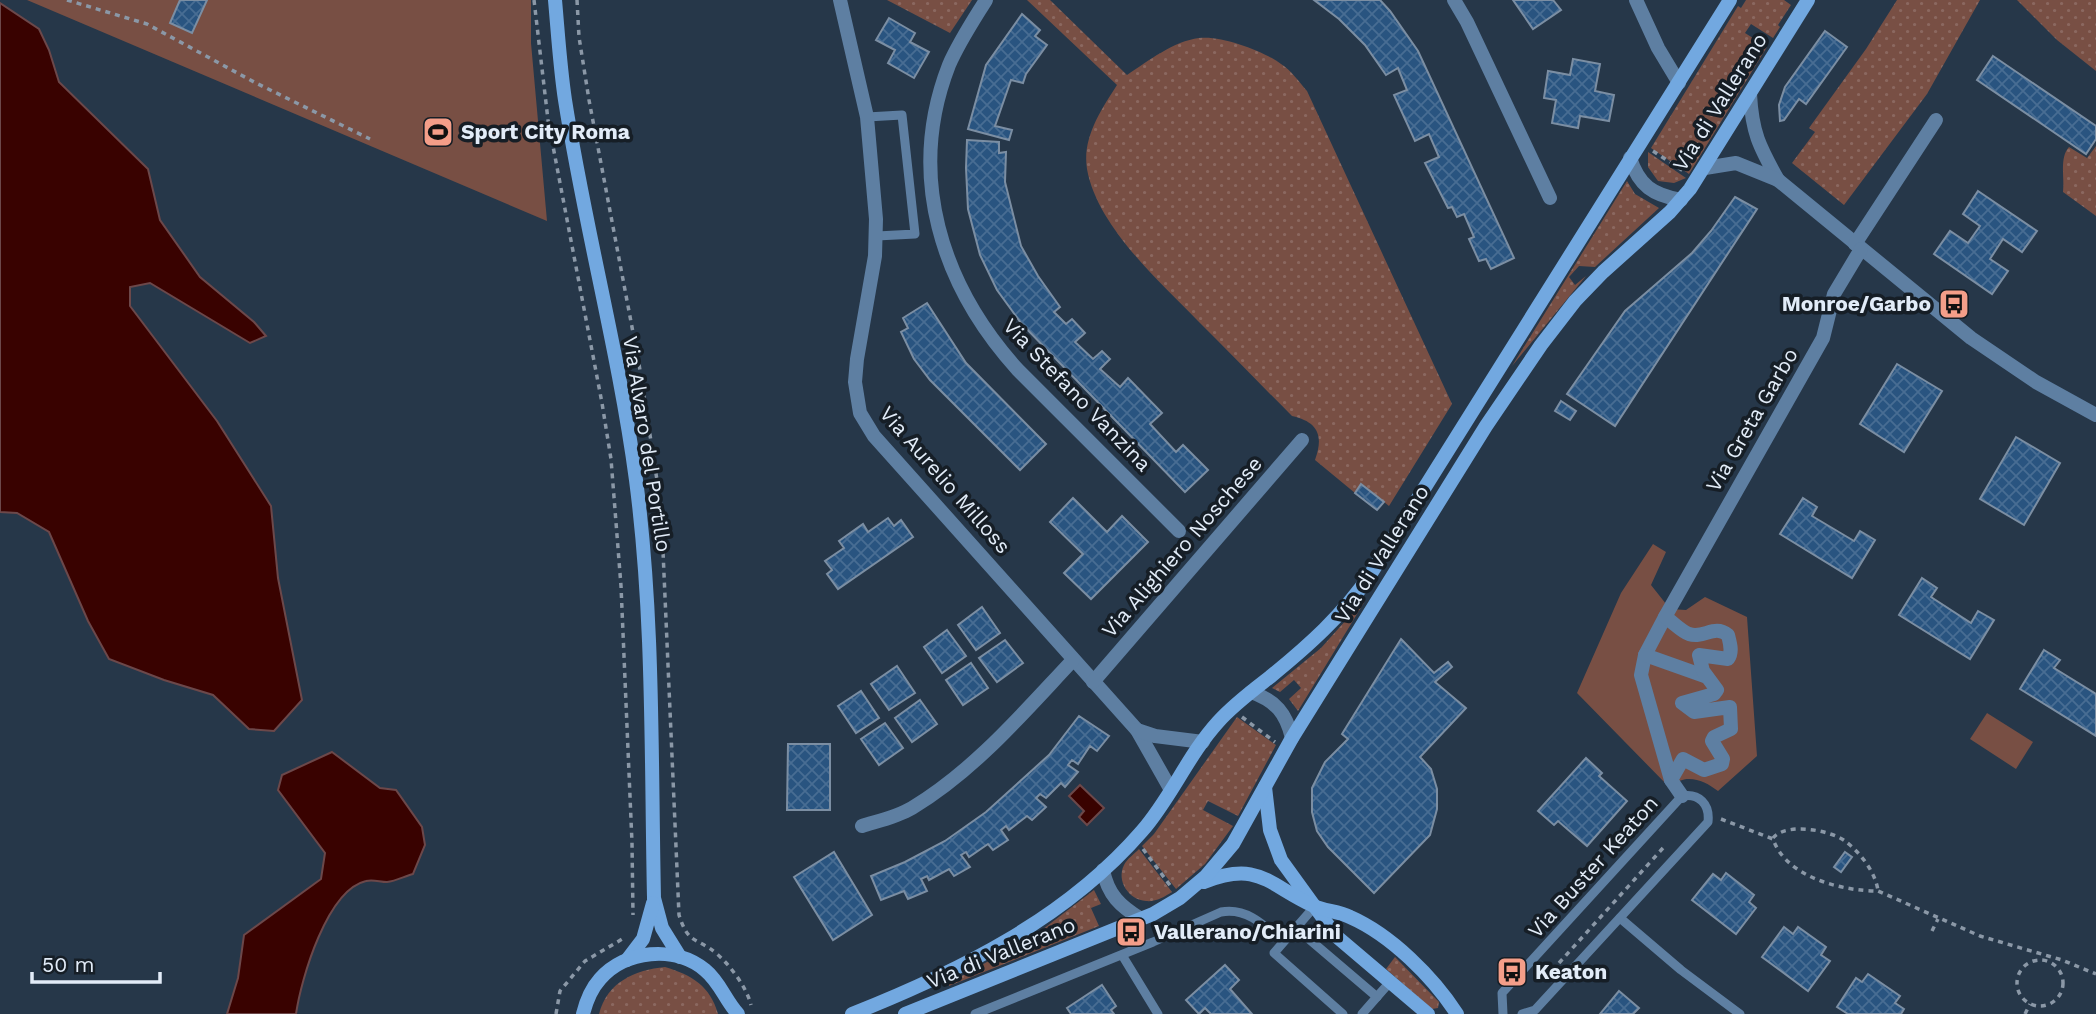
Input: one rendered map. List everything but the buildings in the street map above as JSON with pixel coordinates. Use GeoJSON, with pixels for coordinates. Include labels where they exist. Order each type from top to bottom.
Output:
{"type":"FeatureCollection","features":[{"type":"Feature","properties":{"kind":"street","name":"Via Alvaro del Portillo"},"geometry":{"type":"LineString","coordinates":[[555,0],[565,98],[629,438],[640,514],[649,670],[654,898],[662,928],[680,957]]}},
{"type":"Feature","properties":{"kind":"street","name":"Via Aurelio Milloss"},"geometry":{"type":"LineString","coordinates":[[839,0],[867,117],[877,236],[855,372],[855,393],[864,420],[874,436],[1138,730],[1171,790]]}},
{"type":"Feature","properties":{"kind":"street","name":"Via Stefano Vanzina"},"geometry":{"type":"LineString","coordinates":[[986,0],[955,53],[940,94],[933,139],[932,184],[934,215],[943,247],[971,306],[992,339],[1018,370],[1179,531]]}},
{"type":"Feature","properties":{"kind":"street"},"geometry":{"type":"LineString","coordinates":[[1454,0],[1550,198]]}},
{"type":"Feature","properties":{"kind":"street"},"geometry":{"type":"LineString","coordinates":[[1636,0],[1657,46],[1679,83]]}},
{"type":"Feature","properties":{"kind":"street","name":"Via di Vallerano"},"geometry":{"type":"LineString","coordinates":[[852,1014],[932,980],[985,953],[1038,920],[1103,870],[1142,832],[1203,742],[1231,709],[1319,635],[1358,592],[1730,0]]}},
{"type":"Feature","properties":{"kind":"street","name":"Via di Vallerano"},"geometry":{"type":"LineString","coordinates":[[905,1014],[1141,919],[1169,905],[1196,885],[1227,851],[1288,744],[1529,361],[1575,301],[1621,254],[1681,200],[1705,169],[1808,0]]}},
{"type":"Feature","properties":{"kind":"street"},"geometry":{"type":"LineString","coordinates":[[1750,94],[1757,142],[1778,180]]}},
{"type":"Feature","properties":{"kind":"street","name":"Via Greta Garbo"},"geometry":{"type":"LineString","coordinates":[[1645,655],[1823,338],[1834,294],[1858,246],[1936,120]]}},
{"type":"Feature","properties":{"kind":"street"},"geometry":{"type":"LineString","coordinates":[[1630,158],[1645,187],[1658,195],[1681,200]]}},
{"type":"Feature","properties":{"kind":"street"},"geometry":{"type":"LineString","coordinates":[[1705,169],[1736,163],[1778,180],[1984,347],[2036,382],[2096,415]]}},
{"type":"Feature","properties":{"kind":"street","name":"Via Alighiero Noschese"},"geometry":{"type":"LineString","coordinates":[[1093,682],[1302,440]]}},
{"type":"Feature","properties":{"kind":"street"},"geometry":{"type":"LineString","coordinates":[[1668,613],[1688,633],[1695,635],[1715,629],[1723,630],[1728,635],[1731,655],[1728,659],[1699,655],[1707,677],[1717,690],[1714,694],[1682,703],[1694,712],[1730,707],[1731,729],[1714,737],[1712,741],[1724,759],[1722,764],[1703,770],[1682,759],[1671,780]]}},
{"type":"Feature","properties":{"kind":"street"},"geometry":{"type":"LineString","coordinates":[[1682,796],[1671,780],[1641,675],[1645,655],[1707,677]]}},
{"type":"Feature","properties":{"kind":"street"},"geometry":{"type":"LineString","coordinates":[[862,826],[910,810],[956,778],[989,748],[1073,660]]}},
{"type":"Feature","properties":{"kind":"street"},"geometry":{"type":"LineString","coordinates":[[1251,692],[1267,698],[1279,708],[1288,723],[1288,744]]}},
{"type":"Feature","properties":{"kind":"street"},"geometry":{"type":"LineString","coordinates":[[1138,730],[1155,736],[1203,742]]}},
{"type":"Feature","properties":{"kind":"street"},"geometry":{"type":"LineString","coordinates":[[1265,787],[1270,831],[1276,850],[1336,936],[1428,1014]]}},
{"type":"Feature","properties":{"kind":"street"},"geometry":{"type":"LineString","coordinates":[[1103,870],[1105,882],[1113,897],[1141,919]]}},
{"type":"Feature","properties":{"kind":"street"},"geometry":{"type":"LineString","coordinates":[[1196,885],[1230,874],[1249,873],[1267,879],[1315,906],[1350,917],[1395,945],[1424,971],[1446,1007],[1457,1014]]}},
{"type":"Feature","properties":{"kind":"street","name":"Via Alvaro del Portillo"},"geometry":{"type":"LineString","coordinates":[[627,961],[643,939],[654,898]]}},
{"type":"Feature","properties":{"kind":"street"},"geometry":{"type":"LineString","coordinates":[[583,1014],[590,994],[600,980],[627,961],[654,954],[680,957],[705,970],[718,984],[733,1010]]}},
{"type":"Feature","properties":{"kind":"lane"},"geometry":{"type":"LineString","coordinates":[[867,117],[902,115],[915,234],[877,236]]}},
{"type":"Feature","properties":{"kind":"lane"},"geometry":{"type":"LineString","coordinates":[[910,187],[932,184]]}},
{"type":"Feature","properties":{"kind":"lane","name":"Via Buster Keaton"},"geometry":{"type":"LineString","coordinates":[[1503,1014],[1502,993],[1682,796],[1693,795],[1700,799],[1708,809],[1709,816]]}},
{"type":"Feature","properties":{"kind":"lane"},"geometry":{"type":"LineString","coordinates":[[1521,1014],[1535,1010],[1708,822],[1709,816]]}},
{"type":"Feature","properties":{"kind":"lane"},"geometry":{"type":"LineString","coordinates":[[1315,906],[1273,953],[1343,1014]]}},
{"type":"Feature","properties":{"kind":"lane"},"geometry":{"type":"LineString","coordinates":[[975,1014],[1226,911],[1248,915],[1283,942]]}},
{"type":"Feature","properties":{"kind":"lane"},"geometry":{"type":"LineString","coordinates":[[1336,936],[1340,925],[1350,917]]}},
{"type":"Feature","properties":{"kind":"lane"},"geometry":{"type":"LineString","coordinates":[[1620,918],[1681,970],[1740,1014]]}},
{"type":"Feature","properties":{"kind":"lane"},"geometry":{"type":"LineString","coordinates":[[1296,928],[1377,997]]}},
{"type":"Feature","properties":{"kind":"lane"},"geometry":{"type":"LineString","coordinates":[[1122,955],[1158,1014]]}},
{"type":"Feature","properties":{"kind":"lane"},"geometry":{"type":"LineString","coordinates":[[1362,1014],[1390,982]]}},
{"type":"Feature","properties":{"kind":"path"},"geometry":{"type":"LineString","coordinates":[[67,0],[148,24],[254,82],[370,139]]}},
{"type":"Feature","properties":{"kind":"path"},"geometry":{"type":"LineString","coordinates":[[534,0],[548,120],[611,459],[621,600],[633,876],[632,922]]}},
{"type":"Feature","properties":{"kind":"path"},"geometry":{"type":"LineString","coordinates":[[1649,149],[1689,175]]}},
{"type":"Feature","properties":{"kind":"path"},"geometry":{"type":"LineString","coordinates":[[1231,709],[1288,744]]}},
{"type":"Feature","properties":{"kind":"path"},"geometry":{"type":"LineString","coordinates":[[1709,816],[1773,839]]}},
{"type":"Feature","properties":{"kind":"path"},"geometry":{"type":"LineString","coordinates":[[1878,891],[1871,872],[1857,853],[1835,835],[1798,829],[1777,833],[1773,839],[1789,864],[1802,871],[1841,886],[1860,891],[1878,891],[1980,936],[2096,974]]}},
{"type":"Feature","properties":{"kind":"path"},"geometry":{"type":"LineString","coordinates":[[1647,833],[1675,858]]}},
{"type":"Feature","properties":{"kind":"path"},"geometry":{"type":"LineString","coordinates":[[1141,847],[1175,891]]}},
{"type":"Feature","properties":{"kind":"path"},"geometry":{"type":"LineString","coordinates":[[1554,967],[1664,848]]}},
{"type":"Feature","properties":{"kind":"path"},"geometry":{"type":"LineString","coordinates":[[1932,931],[1938,919]]}},
{"type":"Feature","properties":{"kind":"path"},"geometry":{"type":"LineString","coordinates":[[556,1014],[560,991],[585,961],[623,938],[628,930]]}},
{"type":"Feature","properties":{"kind":"path"},"geometry":{"type":"LineString","coordinates":[[2049,959],[2060,970],[2062,992],[2052,1003],[2045,1006],[2030,1004],[2020,993],[2018,978],[2021,971],[2033,962],[2049,959]]}},
{"type":"Feature","properties":{"kind":"path"},"geometry":{"type":"LineString","coordinates":[[2025,1014],[2030,1004]]}},
{"type":"Feature","properties":{"kind":"shaded area","name":"Sport City Roma"},"geometry":{"type":"Polygon","coordinates":[[[27,0],[531,0],[531,43],[547,221],[27,0]]]}},
{"type":"Feature","properties":{"kind":"shaded area"},"geometry":{"type":"Polygon","coordinates":[[[887,0],[972,0],[950,33],[887,0]]]}},
{"type":"Feature","properties":{"kind":"shaded area"},"geometry":{"type":"Polygon","coordinates":[[[1027,0],[1050,0],[1127,75],[1171,47],[1190,40],[1208,38],[1242,45],[1273,59],[1288,69],[1307,91],[1452,404],[1389,506],[1362,484],[1355,493],[1315,460],[1319,437],[1313,426],[1292,416],[1148,270],[1116,232],[1093,190],[1086,158],[1094,125],[1117,85],[1027,0]]]}},
{"type":"Feature","properties":{"kind":"shaded area"},"geometry":{"type":"Polygon","coordinates":[[[1746,0],[1784,0],[1791,5],[1773,38],[1751,24],[1745,33],[1767,47],[1689,174],[1651,148],[1738,6],[1741,8],[1746,0]]]}},
{"type":"Feature","properties":{"kind":"shaded area"},"geometry":{"type":"Polygon","coordinates":[[[1897,0],[1980,0],[1927,94],[1844,205],[1792,163],[1815,132],[1809,128],[1866,49],[1897,0]]]}},
{"type":"Feature","properties":{"kind":"shaded area"},"geometry":{"type":"Polygon","coordinates":[[[2017,0],[2096,0],[2096,71],[2057,40],[2017,0]]]}},
{"type":"Feature","properties":{"kind":"shaded area"},"geometry":{"type":"Polygon","coordinates":[[[0,3],[39,29],[59,82],[148,169],[160,220],[200,277],[254,322],[266,336],[250,343],[150,283],[130,287],[130,306],[217,421],[271,506],[278,578],[302,700],[274,731],[249,729],[213,695],[109,659],[88,621],[49,532],[17,513],[0,512],[0,3]]]}},
{"type":"Feature","properties":{"kind":"shaded area"},"geometry":{"type":"Polygon","coordinates":[[[2096,146],[2096,216],[2063,192],[2063,168],[2069,147],[2087,158],[2096,146]]]}},
{"type":"Feature","properties":{"kind":"shaded area"},"geometry":{"type":"Polygon","coordinates":[[[1648,152],[1686,178],[1674,183],[1658,181],[1648,167],[1648,152]]]}},
{"type":"Feature","properties":{"kind":"shaded area"},"geometry":{"type":"Polygon","coordinates":[[[1627,181],[1635,194],[1659,208],[1595,267],[1579,266],[1569,277],[1575,285],[1586,276],[1512,366],[1627,181]]]}},
{"type":"Feature","properties":{"kind":"shaded area"},"geometry":{"type":"Polygon","coordinates":[[[1653,544],[1666,552],[1651,585],[1670,609],[1686,610],[1705,597],[1747,617],[1757,756],[1718,791],[1694,779],[1681,780],[1670,788],[1577,693],[1621,593],[1653,544]]]}},
{"type":"Feature","properties":{"kind":"shaded area"},"geometry":{"type":"Polygon","coordinates":[[[1364,600],[1298,711],[1289,699],[1301,688],[1294,680],[1280,692],[1272,688],[1321,648],[1364,600]]]}},
{"type":"Feature","properties":{"kind":"shaded area"},"geometry":{"type":"Polygon","coordinates":[[[1987,713],[2033,742],[2016,769],[1970,739],[1987,713]]]}},
{"type":"Feature","properties":{"kind":"shaded area"},"geometry":{"type":"Polygon","coordinates":[[[1237,717],[1276,745],[1238,816],[1208,801],[1203,810],[1233,826],[1205,864],[1176,889],[1142,846],[1154,834],[1237,717]]]}},
{"type":"Feature","properties":{"kind":"shaded area"},"geometry":{"type":"Polygon","coordinates":[[[332,752],[380,788],[396,790],[422,827],[425,845],[413,874],[394,881],[366,881],[352,888],[339,901],[318,938],[310,959],[296,1014],[227,1014],[238,978],[244,935],[321,879],[325,853],[278,790],[282,775],[332,752]]]}},
{"type":"Feature","properties":{"kind":"shaded area"},"geometry":{"type":"Polygon","coordinates":[[[1080,785],[1104,808],[1087,825],[1079,817],[1084,811],[1069,796],[1080,785]]]}},
{"type":"Feature","properties":{"kind":"shaded area"},"geometry":{"type":"Polygon","coordinates":[[[1139,849],[1172,892],[1157,900],[1146,901],[1129,893],[1123,883],[1122,871],[1139,849]]]}},
{"type":"Feature","properties":{"kind":"shaded area"},"geometry":{"type":"Polygon","coordinates":[[[1094,890],[1101,904],[1091,908],[1099,926],[949,986],[949,983],[1034,936],[1094,890]]]}},
{"type":"Feature","properties":{"kind":"shaded area"},"geometry":{"type":"Polygon","coordinates":[[[1395,957],[1439,1002],[1438,1008],[1432,1009],[1386,969],[1395,957]]]}},
{"type":"Feature","properties":{"kind":"shaded area"},"geometry":{"type":"Polygon","coordinates":[[[665,967],[699,983],[715,1004],[718,1014],[599,1014],[608,994],[615,986],[643,971],[665,967]]]}},
{"type":"Feature","properties":{"kind":"place","name":"Sport City Roma"},"geometry":{"type":"Point","coordinates":[438,132]}},
{"type":"Feature","properties":{"kind":"place","name":"Monroe/Garbo"},"geometry":{"type":"Point","coordinates":[1954,304]}},
{"type":"Feature","properties":{"kind":"place","name":"Vallerano/Chiarini"},"geometry":{"type":"Point","coordinates":[1131,932]}},
{"type":"Feature","properties":{"kind":"place","name":"Keaton"},"geometry":{"type":"Point","coordinates":[1512,972]}}]}
